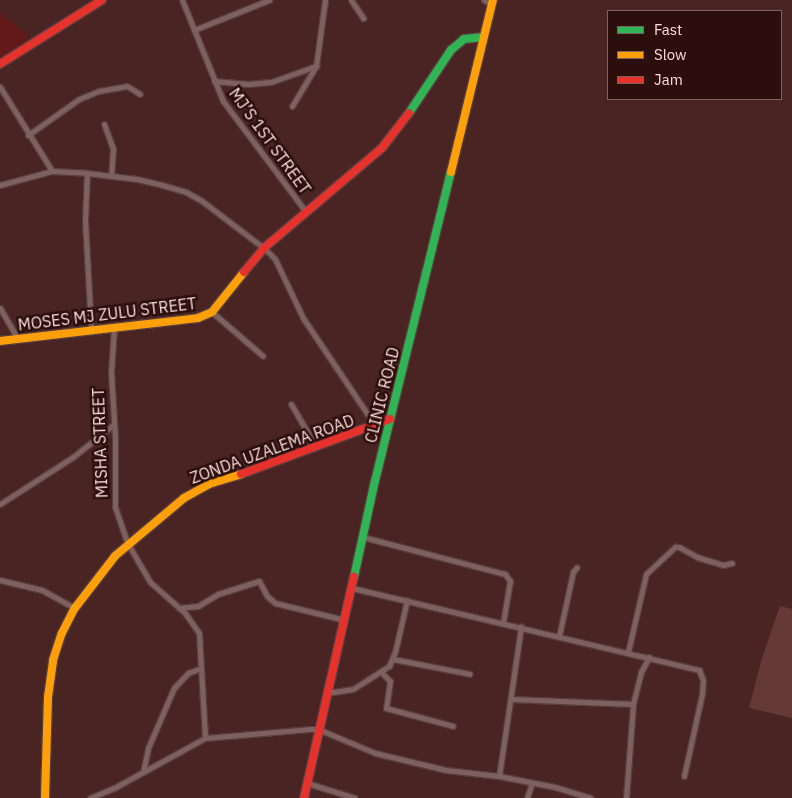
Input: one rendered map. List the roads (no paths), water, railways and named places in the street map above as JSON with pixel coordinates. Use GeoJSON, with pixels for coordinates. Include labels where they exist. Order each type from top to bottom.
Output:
{"type":"FeatureCollection","features":[{"type":"Feature","properties":{"kind":"street"},"geometry":{"type":"LineString","coordinates":[[0,64],[102,0]]}},
{"type":"Feature","properties":{"kind":"street","name":"MJ’S 1ST STREET"},"geometry":{"type":"LineString","coordinates":[[182,0],[223,101],[306,212]]}},
{"type":"Feature","properties":{"kind":"street"},"geometry":{"type":"LineString","coordinates":[[194,30],[269,0]]}},
{"type":"Feature","properties":{"kind":"street"},"geometry":{"type":"LineString","coordinates":[[292,106],[316,66],[325,0]]}},
{"type":"Feature","properties":{"kind":"street"},"geometry":{"type":"LineString","coordinates":[[351,0],[363,18]]}},
{"type":"Feature","properties":{"kind":"street","name":"CLINIC ROAD"},"geometry":{"type":"LineString","coordinates":[[304,798],[318,729],[345,620],[390,419],[484,37],[489,2]]}},
{"type":"Feature","properties":{"kind":"street","name":"MOSES MJ ZULU STREET"},"geometry":{"type":"LineString","coordinates":[[0,341],[198,318],[212,312],[264,248],[382,148],[397,131],[451,50],[464,39],[484,37]]}},
{"type":"Feature","properties":{"kind":"street"},"geometry":{"type":"LineString","coordinates":[[214,81],[248,84],[271,82],[316,66]]}},
{"type":"Feature","properties":{"kind":"street"},"geometry":{"type":"LineString","coordinates":[[28,135],[79,99],[98,91],[127,86],[140,94]]}},
{"type":"Feature","properties":{"kind":"street"},"geometry":{"type":"LineString","coordinates":[[0,87],[52,171]]}},
{"type":"Feature","properties":{"kind":"street"},"geometry":{"type":"LineString","coordinates":[[104,124],[113,149],[111,175]]}},
{"type":"Feature","properties":{"kind":"street"},"geometry":{"type":"LineString","coordinates":[[0,185],[52,171],[111,175],[137,179],[186,192],[264,248],[280,268],[294,303],[303,318],[375,425]]}},
{"type":"Feature","properties":{"kind":"street"},"geometry":{"type":"LineString","coordinates":[[87,173],[85,221],[91,330]]}},
{"type":"Feature","properties":{"kind":"street"},"geometry":{"type":"LineString","coordinates":[[0,308],[17,338]]}},
{"type":"Feature","properties":{"kind":"street"},"geometry":{"type":"LineString","coordinates":[[212,312],[263,356]]}},
{"type":"Feature","properties":{"kind":"street","name":"MISHA STREET"},"geometry":{"type":"LineString","coordinates":[[114,328],[111,372],[113,497],[128,544],[150,582],[179,608],[199,633],[205,738]]}},
{"type":"Feature","properties":{"kind":"street"},"geometry":{"type":"LineString","coordinates":[[291,404],[316,447]]}},
{"type":"Feature","properties":{"kind":"street","name":"ZONDA UZALEMA ROAD"},"geometry":{"type":"LineString","coordinates":[[45,798],[51,672],[62,633],[75,608],[103,570],[128,544],[194,491],[209,484],[262,468],[390,419]]}},
{"type":"Feature","properties":{"kind":"street"},"geometry":{"type":"LineString","coordinates":[[0,504],[73,457],[113,425]]}},
{"type":"Feature","properties":{"kind":"street"},"geometry":{"type":"LineString","coordinates":[[363,537],[505,574],[510,581],[503,623]]}},
{"type":"Feature","properties":{"kind":"street"},"geometry":{"type":"LineString","coordinates":[[628,652],[646,574],[675,547],[723,565],[732,563]]}},
{"type":"Feature","properties":{"kind":"street"},"geometry":{"type":"LineString","coordinates":[[559,636],[573,572],[577,566]]}},
{"type":"Feature","properties":{"kind":"street"},"geometry":{"type":"LineString","coordinates":[[0,580],[42,590],[75,608]]}},
{"type":"Feature","properties":{"kind":"street"},"geometry":{"type":"LineString","coordinates":[[179,608],[198,606],[225,592],[259,581],[268,596],[275,603],[345,620]]}},
{"type":"Feature","properties":{"kind":"street"},"geometry":{"type":"LineString","coordinates":[[352,588],[694,668],[702,675],[702,694],[684,776]]}},
{"type":"Feature","properties":{"kind":"street"},"geometry":{"type":"LineString","coordinates":[[327,693],[353,689],[381,672],[393,659],[407,600]]}},
{"type":"Feature","properties":{"kind":"street"},"geometry":{"type":"LineString","coordinates":[[499,776],[521,627]]}},
{"type":"Feature","properties":{"kind":"street"},"geometry":{"type":"LineString","coordinates":[[626,798],[633,704],[641,672],[649,657]]}},
{"type":"Feature","properties":{"kind":"street"},"geometry":{"type":"LineString","coordinates":[[393,659],[470,674]]}},
{"type":"Feature","properties":{"kind":"street"},"geometry":{"type":"LineString","coordinates":[[143,772],[148,748],[174,688],[188,673],[201,668]]}},
{"type":"Feature","properties":{"kind":"street"},"geometry":{"type":"LineString","coordinates":[[381,672],[390,681],[386,708],[453,726]]}},
{"type":"Feature","properties":{"kind":"street"},"geometry":{"type":"LineString","coordinates":[[511,699],[633,704]]}},
{"type":"Feature","properties":{"kind":"street"},"geometry":{"type":"LineString","coordinates":[[90,798],[205,738],[248,733],[318,729],[375,753],[446,770],[499,776],[590,798]]}},
{"type":"Feature","properties":{"kind":"street"},"geometry":{"type":"LineString","coordinates":[[527,798],[532,783]]}},
{"type":"Feature","properties":{"kind":"street"},"geometry":{"type":"LineString","coordinates":[[307,784],[355,798]]}}]}
